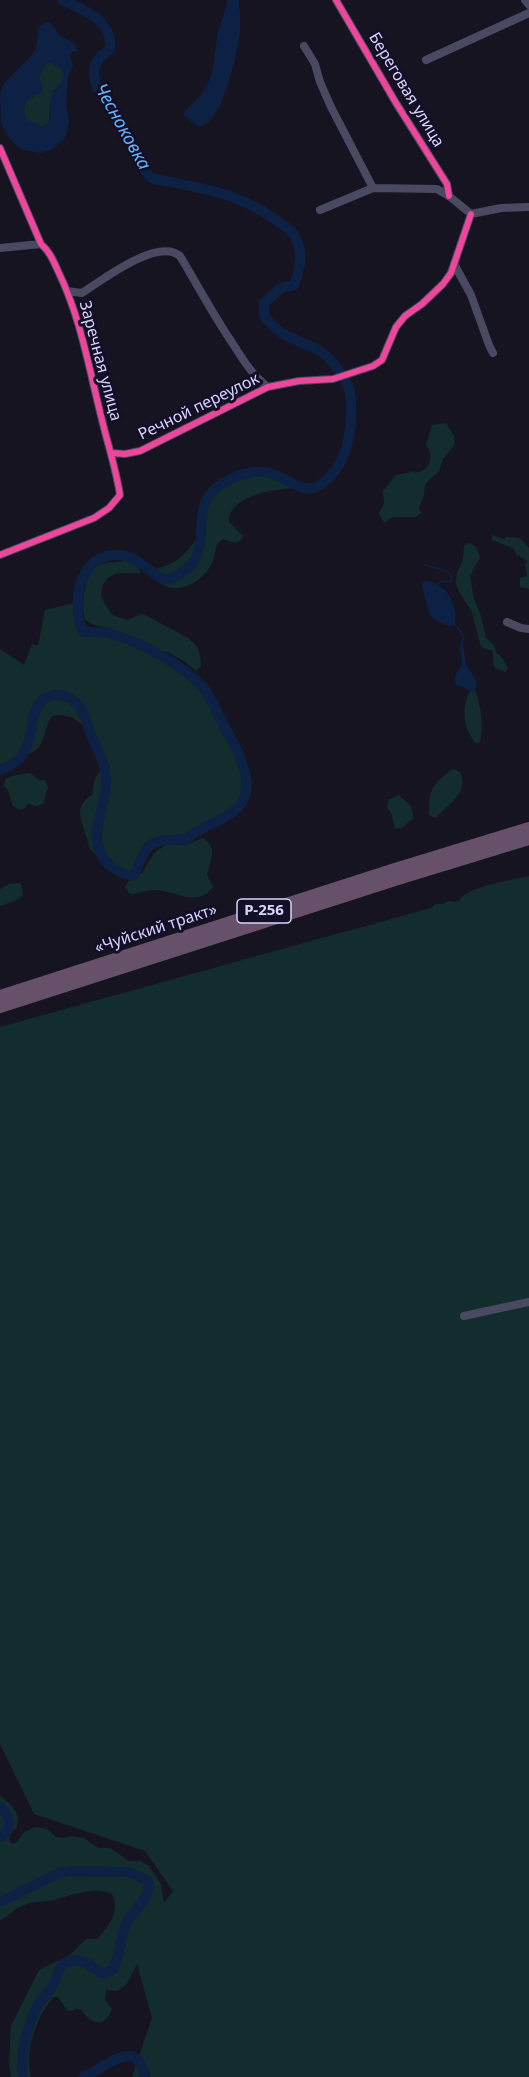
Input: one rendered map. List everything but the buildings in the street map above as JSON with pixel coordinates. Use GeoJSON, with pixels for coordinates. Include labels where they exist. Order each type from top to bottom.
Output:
{"type":"FeatureCollection","features":[{"type":"Feature","properties":{"kind":"highway","name":"«Чуйский тракт»"},"geometry":{"type":"LineString","coordinates":[[0,996],[529,828]]}},
{"type":"Feature","properties":{"kind":"highway","name":"«Чуйский тракт»"},"geometry":{"type":"LineString","coordinates":[[0,1007],[375,886],[529,839]]}},
{"type":"Feature","properties":{"kind":"street","name":"Береговая улица"},"geometry":{"type":"LineString","coordinates":[[336,0],[396,103],[447,184],[449,196]]}},
{"type":"Feature","properties":{"kind":"street"},"geometry":{"type":"LineString","coordinates":[[525,0],[529,5]]}},
{"type":"Feature","properties":{"kind":"street"},"geometry":{"type":"LineString","coordinates":[[426,60],[529,13]]}},
{"type":"Feature","properties":{"kind":"street"},"geometry":{"type":"LineString","coordinates":[[304,46],[315,64],[331,106],[373,188]]}},
{"type":"Feature","properties":{"kind":"street","name":"Заречная улица"},"geometry":{"type":"LineString","coordinates":[[0,148],[41,244],[50,251],[68,291],[87,352],[120,495],[94,518],[0,555]]}},
{"type":"Feature","properties":{"kind":"street"},"geometry":{"type":"LineString","coordinates":[[320,210],[373,188],[437,189],[471,214],[501,208],[529,207]]}},
{"type":"Feature","properties":{"kind":"street","name":"Речной переулок"},"geometry":{"type":"LineString","coordinates":[[112,453],[125,454],[140,451],[268,387],[299,381],[333,379],[373,366],[382,360],[396,327],[405,316],[443,285],[451,273],[471,214]]}},
{"type":"Feature","properties":{"kind":"street"},"geometry":{"type":"LineString","coordinates":[[0,248],[41,244]]}},
{"type":"Feature","properties":{"kind":"street","name":"Речной переулок"},"geometry":{"type":"LineString","coordinates":[[68,291],[82,293],[118,269],[143,257],[161,251],[175,252],[180,256],[216,320],[257,379],[268,387]]}},
{"type":"Feature","properties":{"kind":"street"},"geometry":{"type":"LineString","coordinates":[[454,264],[471,295],[493,353]]}},
{"type":"Feature","properties":{"kind":"street"},"geometry":{"type":"LineString","coordinates":[[507,622],[529,629]]}},
{"type":"Feature","properties":{"kind":"street"},"geometry":{"type":"LineString","coordinates":[[464,1316],[529,1302]]}},
{"type":"Feature","properties":{"kind":"green space"},"geometry":{"type":"Polygon","coordinates":[[[49,61],[62,69],[64,77],[54,91],[49,122],[42,127],[25,119],[24,109],[27,101],[33,97],[42,69],[49,61]]]}},
{"type":"Feature","properties":{"kind":"green space"},"geometry":{"type":"Polygon","coordinates":[[[446,423],[454,436],[455,444],[443,459],[439,471],[425,484],[419,508],[421,513],[416,517],[393,517],[384,523],[379,513],[384,504],[383,491],[396,475],[425,469],[430,460],[426,445],[432,425],[446,423]]]}},
{"type":"Feature","properties":{"kind":"green space"},"geometry":{"type":"Polygon","coordinates":[[[264,471],[286,479],[298,488],[256,495],[237,505],[231,513],[229,522],[243,536],[240,541],[234,543],[223,539],[220,541],[208,569],[191,584],[176,588],[158,581],[149,570],[163,567],[180,558],[200,535],[203,527],[204,506],[209,495],[230,480],[264,471]]]}},
{"type":"Feature","properties":{"kind":"green space"},"geometry":{"type":"Polygon","coordinates":[[[492,535],[504,539],[507,537],[520,538],[529,548],[529,589],[520,587],[520,578],[527,576],[525,565],[528,561],[516,554],[513,548],[492,540],[492,535]]]}},
{"type":"Feature","properties":{"kind":"green space"},"geometry":{"type":"Polygon","coordinates":[[[469,543],[477,549],[480,558],[470,576],[474,599],[486,638],[494,645],[497,654],[501,656],[508,668],[505,672],[495,668],[493,651],[483,648],[480,644],[472,612],[456,583],[457,572],[463,560],[464,546],[469,543]]]}},
{"type":"Feature","properties":{"kind":"green space"},"geometry":{"type":"Polygon","coordinates":[[[126,561],[139,567],[140,573],[120,573],[105,581],[101,594],[112,615],[128,620],[142,614],[192,641],[199,651],[200,658],[201,666],[196,671],[167,652],[152,648],[122,632],[85,620],[83,605],[85,589],[91,574],[102,564],[126,561]]]}},
{"type":"Feature","properties":{"kind":"green space"},"geometry":{"type":"Polygon","coordinates":[[[78,602],[79,623],[84,632],[109,633],[137,643],[178,666],[200,685],[208,694],[234,744],[246,777],[246,792],[237,809],[187,839],[158,842],[148,847],[132,876],[118,871],[93,852],[89,844],[80,812],[81,807],[92,795],[95,778],[105,765],[92,737],[80,723],[63,715],[52,716],[37,749],[3,769],[0,776],[0,649],[24,665],[32,644],[38,646],[45,610],[78,602]]]}},
{"type":"Feature","properties":{"kind":"green space"},"geometry":{"type":"Polygon","coordinates":[[[470,691],[475,691],[481,716],[480,742],[476,743],[468,731],[465,718],[465,704],[470,691]]]}},
{"type":"Feature","properties":{"kind":"green space"},"geometry":{"type":"Polygon","coordinates":[[[453,769],[460,772],[462,786],[460,793],[436,818],[429,815],[433,788],[453,769]]]}},
{"type":"Feature","properties":{"kind":"green space"},"geometry":{"type":"Polygon","coordinates":[[[30,773],[39,780],[45,780],[48,787],[43,804],[36,806],[28,804],[24,809],[18,809],[13,806],[8,790],[4,786],[5,779],[30,773]]]}},
{"type":"Feature","properties":{"kind":"green space"},"geometry":{"type":"Polygon","coordinates":[[[399,795],[411,807],[413,819],[401,828],[395,829],[391,812],[387,808],[388,800],[399,795]]]}},
{"type":"Feature","properties":{"kind":"green space"},"geometry":{"type":"Polygon","coordinates":[[[203,838],[212,850],[207,875],[213,887],[200,897],[185,897],[154,890],[130,894],[125,887],[129,881],[142,873],[154,853],[166,845],[185,845],[203,838]]]}},
{"type":"Feature","properties":{"kind":"green space"},"geometry":{"type":"Polygon","coordinates":[[[529,876],[529,2077],[132,2077],[152,2018],[137,1964],[126,1985],[117,1991],[106,1990],[105,2000],[112,2009],[101,2022],[93,2021],[81,2009],[67,2010],[58,1997],[53,1997],[41,2015],[33,2035],[29,2056],[31,2077],[11,2077],[9,2064],[11,2026],[39,1970],[70,1955],[86,1939],[97,1939],[109,1924],[115,1907],[112,1894],[92,1891],[28,1903],[0,1920],[0,1795],[11,1805],[18,1816],[17,1827],[10,1835],[9,1840],[12,1844],[17,1842],[24,1832],[36,1827],[47,1829],[56,1837],[84,1838],[98,1848],[110,1848],[129,1861],[140,1861],[149,1866],[161,1884],[164,1903],[173,1891],[145,1851],[34,1814],[0,1744],[0,1027],[431,908],[435,904],[459,901],[471,891],[529,876]]]}},
{"type":"Feature","properties":{"kind":"green space"},"geometry":{"type":"Polygon","coordinates":[[[21,883],[23,895],[15,901],[0,906],[0,889],[9,884],[21,883]]]}},
{"type":"Feature","properties":{"kind":"water"},"geometry":{"type":"Polygon","coordinates":[[[227,0],[239,0],[240,25],[237,51],[228,85],[215,115],[207,124],[199,126],[184,113],[200,96],[209,80],[227,0]]]}},
{"type":"Feature","properties":{"kind":"water"},"geometry":{"type":"Polygon","coordinates":[[[46,22],[51,23],[59,35],[75,44],[77,51],[70,55],[73,65],[68,78],[66,102],[69,123],[65,138],[51,150],[41,153],[20,149],[9,138],[1,122],[0,93],[6,81],[36,49],[39,27],[46,22]],[[49,61],[43,67],[40,73],[42,92],[29,99],[24,107],[26,119],[42,127],[49,122],[51,98],[64,77],[62,69],[49,61]]]}},
{"type":"Feature","properties":{"kind":"water"},"geometry":{"type":"Polygon","coordinates":[[[426,581],[440,586],[450,596],[455,610],[455,624],[450,626],[442,624],[432,617],[422,586],[426,581]]]}},
{"type":"Feature","properties":{"kind":"water"},"geometry":{"type":"Polygon","coordinates":[[[462,642],[466,663],[475,679],[475,691],[456,685],[455,682],[455,676],[462,665],[460,645],[462,642]]]}},
{"type":"Feature","properties":{"kind":"waterway","name":"Чесноковка"},"geometry":{"type":"LineString","coordinates":[[0,770],[15,763],[24,753],[36,708],[43,700],[54,695],[62,695],[76,703],[81,709],[103,763],[106,782],[98,825],[98,845],[101,855],[116,870],[132,876],[148,847],[158,842],[187,839],[237,809],[246,792],[244,769],[234,744],[208,694],[190,675],[150,650],[109,633],[84,632],[78,610],[79,589],[86,571],[92,564],[109,556],[120,555],[132,558],[165,580],[178,575],[194,562],[198,553],[203,510],[213,491],[229,480],[257,472],[274,474],[302,487],[315,488],[325,481],[340,463],[350,429],[350,393],[337,368],[324,354],[282,333],[264,317],[264,303],[281,288],[294,285],[300,254],[294,234],[262,211],[232,197],[151,178],[142,167],[124,129],[103,99],[94,78],[94,68],[99,58],[110,49],[107,31],[96,18],[62,0]]}},
{"type":"Feature","properties":{"kind":"waterway"},"geometry":{"type":"LineString","coordinates":[[424,565],[444,570],[451,575],[451,581],[440,582],[437,586]]}},
{"type":"Feature","properties":{"kind":"waterway"},"geometry":{"type":"LineString","coordinates":[[455,624],[464,637],[462,642]]}},
{"type":"Feature","properties":{"kind":"waterway","name":"Чесноковка"},"geometry":{"type":"LineString","coordinates":[[0,1807],[9,1818],[9,1826],[0,1837]]}},
{"type":"Feature","properties":{"kind":"waterway","name":"Чесноковка"},"geometry":{"type":"LineString","coordinates":[[0,1902],[59,1873],[72,1871],[129,1872],[148,1881],[149,1887],[145,1898],[127,1922],[114,1969],[104,1974],[85,1962],[76,1960],[66,1962],[61,1967],[31,2021],[24,2049],[23,2077]]}},
{"type":"Feature","properties":{"kind":"waterway","name":"Чесноковка"},"geometry":{"type":"LineString","coordinates":[[83,2077],[110,2062],[128,2056],[135,2058],[141,2064],[145,2077]]}},
{"type":"Feature","properties":{"kind":"cycle path"},"geometry":{"type":"LineString","coordinates":[[336,0],[396,103],[447,184],[449,196]]}},
{"type":"Feature","properties":{"kind":"cycle path"},"geometry":{"type":"LineString","coordinates":[[0,148],[41,244],[53,260],[73,307],[120,495],[109,508],[94,518],[0,555]]}},
{"type":"Feature","properties":{"kind":"cycle path"},"geometry":{"type":"LineString","coordinates":[[112,453],[125,454],[140,451],[268,387],[299,381],[333,379],[373,366],[382,360],[396,327],[405,316],[422,304],[451,273],[471,214]]}}]}
